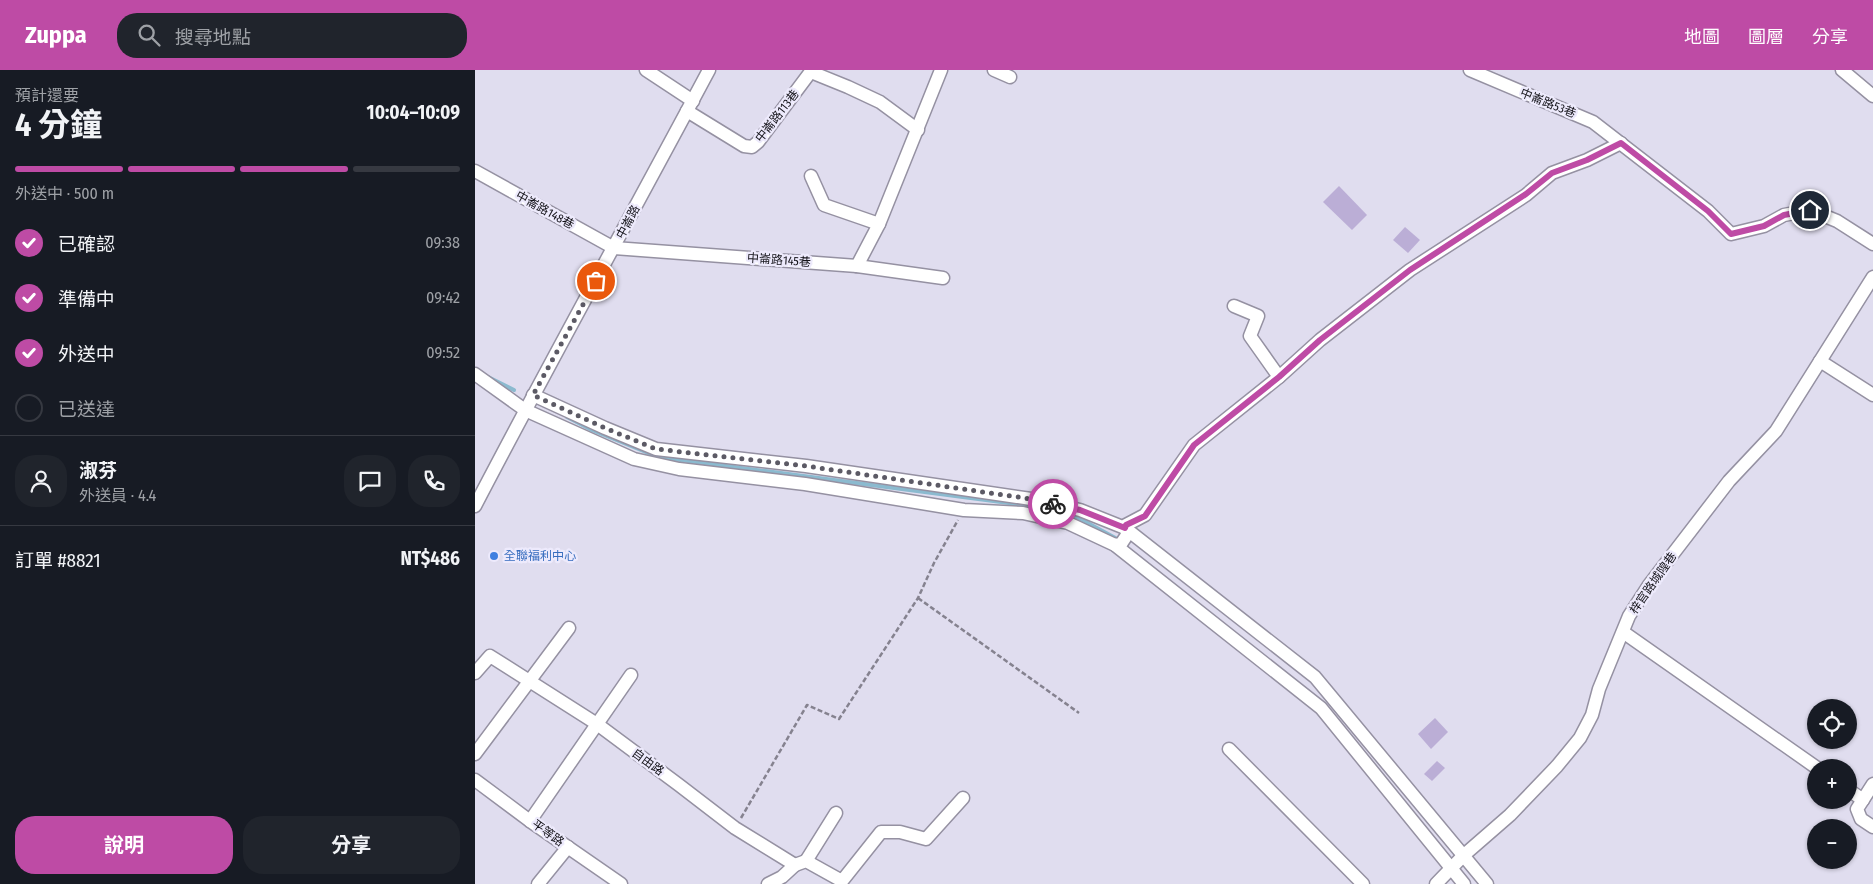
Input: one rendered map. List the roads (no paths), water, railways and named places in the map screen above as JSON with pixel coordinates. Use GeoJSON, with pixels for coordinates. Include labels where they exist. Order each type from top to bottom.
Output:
{"type":"FeatureCollection","features":[{"type":"Feature","properties":{"kind":"street"},"geometry":{"type":"LineString","coordinates":[[645,70],[690,106]]}},
{"type":"Feature","properties":{"kind":"street","name":"中崙路"},"geometry":{"type":"LineString","coordinates":[[475,506],[709,70]]}},
{"type":"Feature","properties":{"kind":"street"},"geometry":{"type":"LineString","coordinates":[[857,266],[879,224],[941,70]]}},
{"type":"Feature","properties":{"kind":"street"},"geometry":{"type":"LineString","coordinates":[[994,70],[1010,77]]}},
{"type":"Feature","properties":{"kind":"street","name":"中崙路53巷"},"geometry":{"type":"LineString","coordinates":[[1470,70],[1593,122],[1621,143]]}},
{"type":"Feature","properties":{"kind":"street"},"geometry":{"type":"LineString","coordinates":[[1842,70],[1873,96]]}},
{"type":"Feature","properties":{"kind":"street","name":"中崙路113巷"},"geometry":{"type":"LineString","coordinates":[[690,106],[744,146],[752,147],[758,142],[812,71],[880,102],[918,130]]}},
{"type":"Feature","properties":{"kind":"street"},"geometry":{"type":"LineString","coordinates":[[1122,538],[1126,525],[1145,516],[1194,445],[1279,377],[1320,340],[1410,270],[1526,194],[1552,173],[1587,160],[1621,143],[1708,211],[1731,234],[1764,226],[1784,215],[1810,210],[1837,220],[1873,244]]}},
{"type":"Feature","properties":{"kind":"street","name":"中崙路148巷"},"geometry":{"type":"LineString","coordinates":[[475,171],[614,248]]}},
{"type":"Feature","properties":{"kind":"street"},"geometry":{"type":"LineString","coordinates":[[811,176],[824,205],[879,224]]}},
{"type":"Feature","properties":{"kind":"street","name":"中崙路145巷"},"geometry":{"type":"LineString","coordinates":[[614,248],[857,266],[943,278]]}},
{"type":"Feature","properties":{"kind":"street","name":"梓官路城隍巷"},"geometry":{"type":"LineString","coordinates":[[1436,884],[1464,855],[1510,815],[1557,766],[1580,738],[1592,715],[1599,689],[1629,616],[1649,585],[1729,481],[1776,431],[1873,277]]}},
{"type":"Feature","properties":{"kind":"street"},"geometry":{"type":"LineString","coordinates":[[1234,306],[1258,316],[1249,336],[1279,377]]}},
{"type":"Feature","properties":{"kind":"street"},"geometry":{"type":"LineString","coordinates":[[1820,361],[1873,395]]}},
{"type":"Feature","properties":{"kind":"street"},"geometry":{"type":"LineString","coordinates":[[475,374],[525,410],[634,459],[679,469],[805,476],[1031,499],[1080,510],[1122,538],[1308,685],[1464,855],[1487,884]]}},
{"type":"Feature","properties":{"kind":"street"},"geometry":{"type":"LineString","coordinates":[[533,395],[656,449],[805,476],[964,510],[1023,513],[1122,538],[1308,685],[1321,708],[1464,884]]}},
{"type":"Feature","properties":{"kind":"street"},"geometry":{"type":"LineString","coordinates":[[475,754],[569,628]]}},
{"type":"Feature","properties":{"kind":"street"},"geometry":{"type":"LineString","coordinates":[[1623,632],[1807,761]]}},
{"type":"Feature","properties":{"kind":"street","name":"自由路"},"geometry":{"type":"LineString","coordinates":[[475,673],[490,656],[528,682],[597,724],[735,828],[801,863],[842,881],[881,832],[900,832],[927,839],[963,798]]}},
{"type":"Feature","properties":{"kind":"street"},"geometry":{"type":"LineString","coordinates":[[530,821],[631,675]]}},
{"type":"Feature","properties":{"kind":"street"},"geometry":{"type":"LineString","coordinates":[[1229,749],[1363,884]]}},
{"type":"Feature","properties":{"kind":"street","name":"平等路"},"geometry":{"type":"LineString","coordinates":[[475,780],[613,882]]}},
{"type":"Feature","properties":{"kind":"street"},"geometry":{"type":"LineString","coordinates":[[1873,784],[1857,809],[1861,819],[1873,826]]}},
{"type":"Feature","properties":{"kind":"street"},"geometry":{"type":"LineString","coordinates":[[1857,796],[1863,800]]}},
{"type":"Feature","properties":{"kind":"street"},"geometry":{"type":"LineString","coordinates":[[768,884],[782,877],[801,863],[836,813]]}},
{"type":"Feature","properties":{"kind":"street"},"geometry":{"type":"LineString","coordinates":[[538,884],[568,847]]}},
{"type":"Feature","properties":{"kind":"waterway"},"geometry":{"type":"LineString","coordinates":[[488,377],[514,390]]}},
{"type":"Feature","properties":{"kind":"waterway"},"geometry":{"type":"LineString","coordinates":[[567,417],[592,430],[658,457],[1024,505],[1073,515],[1119,540]]}},
{"type":"Feature","properties":{"kind":"place","name":"全聯福利中心"},"geometry":{"type":"Point","coordinates":[494,556]}}]}
